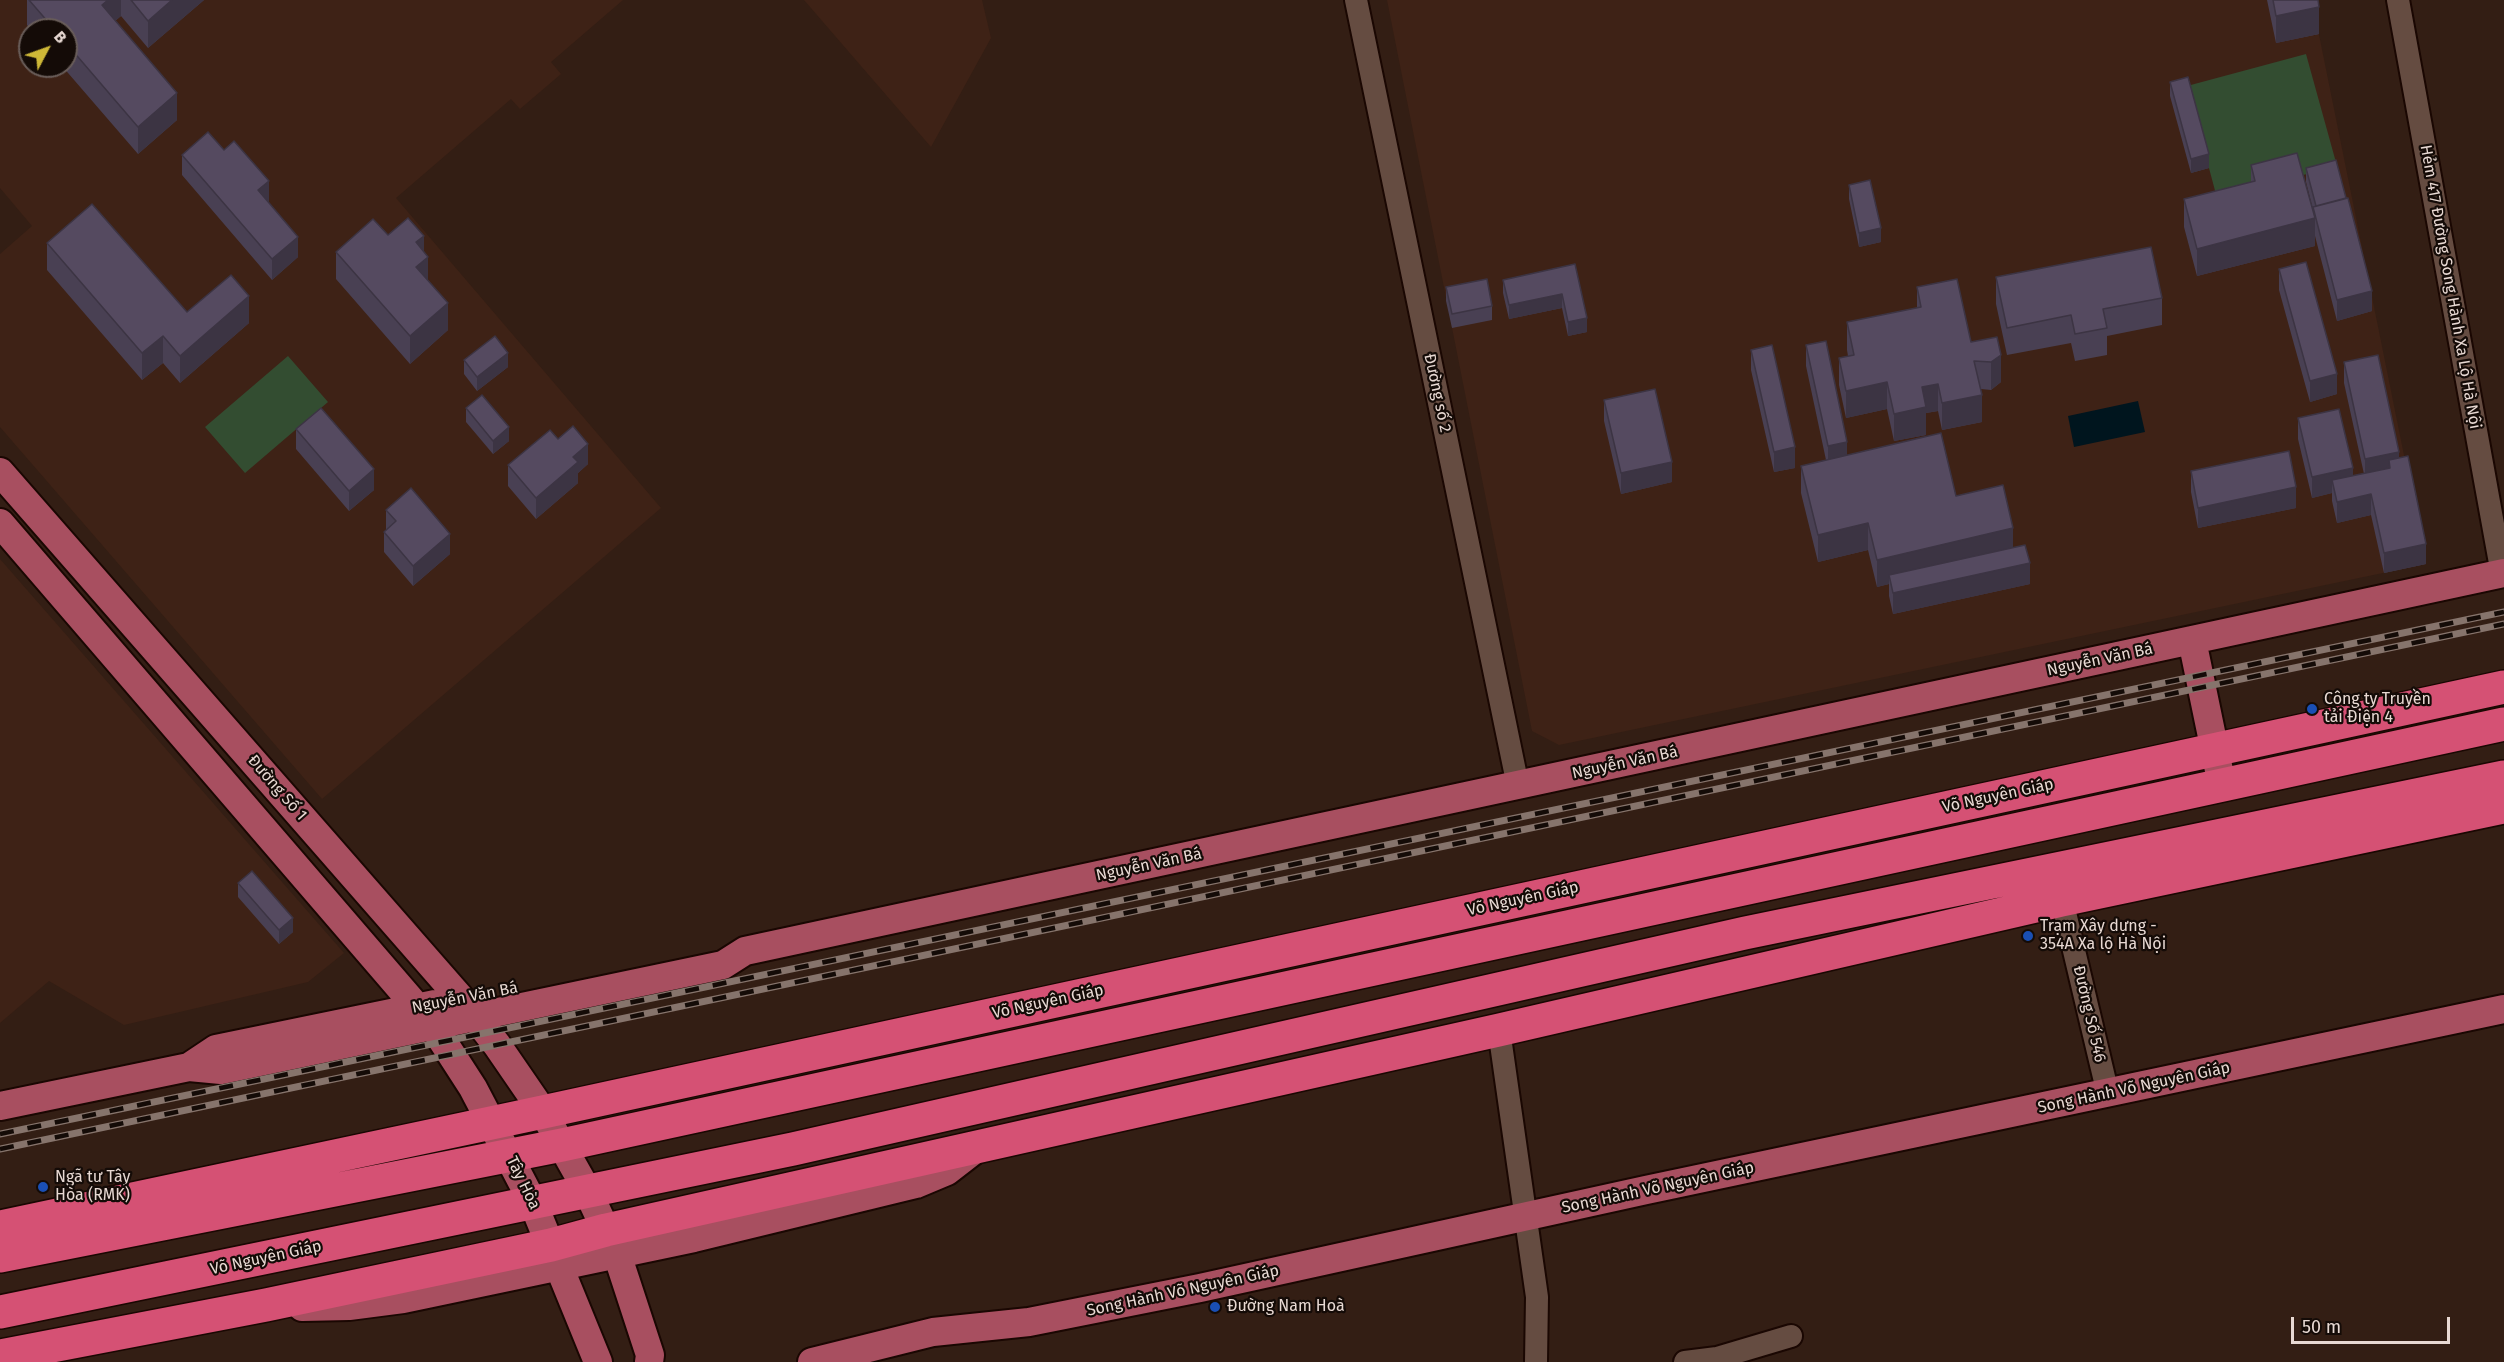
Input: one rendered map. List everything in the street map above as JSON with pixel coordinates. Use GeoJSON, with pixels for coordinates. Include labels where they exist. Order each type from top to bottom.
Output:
{"type":"FeatureCollection","features":[{"type":"Feature","properties":{"kind":"highway","name":"Võ Nguyên Giáp"},"geometry":{"type":"LineString","coordinates":[[492,1122],[2504,687]]}},
{"type":"Feature","properties":{"kind":"highway"},"geometry":{"type":"LineString","coordinates":[[0,1256],[562,1145],[2504,724]]}},
{"type":"Feature","properties":{"kind":"highway"},"geometry":{"type":"LineString","coordinates":[[612,1242],[639,1181],[734,1162],[1746,933],[2504,777]]}},
{"type":"Feature","properties":{"kind":"highway"},"geometry":{"type":"LineString","coordinates":[[0,1356],[266,1305],[556,1255],[612,1242],[812,1184],[1499,1030],[2062,900],[2504,807]]}},
{"type":"Feature","properties":{"kind":"highway"},"geometry":{"type":"LineString","coordinates":[[0,1227],[492,1122]]}},
{"type":"Feature","properties":{"kind":"highway"},"geometry":{"type":"LineString","coordinates":[[734,1162],[812,1184]]}},
{"type":"Feature","properties":{"kind":"highway","name":"Võ Nguyên Giáp"},"geometry":{"type":"LineString","coordinates":[[0,1312],[639,1181]]}},
{"type":"Feature","properties":{"kind":"main road","name":"Đường Số 1"},"geometry":{"type":"LineString","coordinates":[[0,472],[468,1007],[543,1112],[588,1192],[612,1242]]}},
{"type":"Feature","properties":{"kind":"main road"},"geometry":{"type":"LineString","coordinates":[[0,524],[426,1016],[473,1088],[492,1122]]}},
{"type":"Feature","properties":{"kind":"main road","name":"Nguyễn Văn Bá"},"geometry":{"type":"LineString","coordinates":[[0,1106],[189,1066],[216,1049],[723,965],[745,951],[2503,573]]}},
{"type":"Feature","properties":{"kind":"main road"},"geometry":{"type":"LineString","coordinates":[[2192,640],[2222,785]]}},
{"type":"Feature","properties":{"kind":"main road","name":"Song Hành Võ Nguyên Giáp"},"geometry":{"type":"LineString","coordinates":[[812,1362],[933,1332],[1029,1322],[1200,1288],[2504,1009]]}},
{"type":"Feature","properties":{"kind":"main road","name":"Tây Hòa"},"geometry":{"type":"LineString","coordinates":[[492,1122],[533,1203],[556,1255],[598,1362]]}},
{"type":"Feature","properties":{"kind":"main road"},"geometry":{"type":"LineString","coordinates":[[649,1362],[650,1355],[612,1242],[694,1238],[916,1184],[947,1171],[978,1147]]}},
{"type":"Feature","properties":{"kind":"street","name":"Đường số 2"},"geometry":{"type":"LineString","coordinates":[[1356,0],[1518,786]]}},
{"type":"Feature","properties":{"kind":"street","name":"Hẻm 417 Đường Song Hành Xa Lộ Hà Nội"},"geometry":{"type":"LineString","coordinates":[[2398,0],[2503,573]]}},
{"type":"Feature","properties":{"kind":"street","name":"Đường Số 546"},"geometry":{"type":"LineString","coordinates":[[2062,900],[2108,1094]]}},
{"type":"Feature","properties":{"kind":"street"},"geometry":{"type":"LineString","coordinates":[[1499,1030],[1537,1297],[1536,1362]]}},
{"type":"Feature","properties":{"kind":"street"},"geometry":{"type":"LineString","coordinates":[[1685,1362],[1717,1358],[1791,1336]]}},
{"type":"Feature","properties":{"kind":"shaded area"},"geometry":{"type":"Polygon","coordinates":[[[0,0],[623,0],[551,62],[561,74],[520,109],[511,99],[396,198],[661,508],[322,799],[0,427],[0,254],[32,226],[0,188],[0,0]]]}},
{"type":"Feature","properties":{"kind":"shaded area"},"geometry":{"type":"Polygon","coordinates":[[[804,0],[982,0],[991,38],[931,147],[804,0]]]}},
{"type":"Feature","properties":{"kind":"shaded area"},"geometry":{"type":"Polygon","coordinates":[[[1387,0],[2312,0],[2426,564],[1559,745],[1532,731],[1387,0]]]}},
{"type":"Feature","properties":{"kind":"shaded area"},"geometry":{"type":"Polygon","coordinates":[[[0,559],[344,953],[308,982],[124,1025],[49,981],[0,1023],[0,559]]]}},
{"type":"Feature","properties":{"kind":"green space"},"geometry":{"type":"Polygon","coordinates":[[[2306,54],[2337,166],[2217,198],[2187,86],[2306,54]]]}},
{"type":"Feature","properties":{"kind":"green space"},"geometry":{"type":"Polygon","coordinates":[[[288,356],[328,402],[245,473],[205,427],[288,356]]]}},
{"type":"Feature","properties":{"kind":"water"},"geometry":{"type":"Polygon","coordinates":[[[2138,401],[2145,432],[2074,447],[2068,416],[2138,401]]]}},
{"type":"Feature","properties":{"kind":"building"},"geometry":{"type":"Polygon","coordinates":[[[29,0],[108,0],[102,5],[177,93],[138,127],[78,57],[78,18],[45,18],[29,0]]]}},
{"type":"Feature","properties":{"kind":"building"},"geometry":{"type":"Polygon","coordinates":[[[131,0],[172,0],[148,21],[131,0]]]}},
{"type":"Feature","properties":{"kind":"building"},"geometry":{"type":"Polygon","coordinates":[[[2273,0],[2318,0],[2319,7],[2276,16],[2273,0]]]}},
{"type":"Feature","properties":{"kind":"building"},"geometry":{"type":"Polygon","coordinates":[[[2188,77],[2209,154],[2191,159],[2170,82],[2188,77]]]}},
{"type":"Feature","properties":{"kind":"building"},"geometry":{"type":"Polygon","coordinates":[[[208,132],[224,150],[234,141],[269,181],[258,190],[298,237],[272,259],[182,155],[208,132]]]}},
{"type":"Feature","properties":{"kind":"building"},"geometry":{"type":"Polygon","coordinates":[[[2297,153],[2315,218],[2197,249],[2184,199],[2255,181],[2251,165],[2297,153]]]}},
{"type":"Feature","properties":{"kind":"building"},"geometry":{"type":"Polygon","coordinates":[[[2336,160],[2346,198],[2316,206],[2306,168],[2336,160]]]}},
{"type":"Feature","properties":{"kind":"building"},"geometry":{"type":"Polygon","coordinates":[[[1870,180],[1881,228],[1859,233],[1849,185],[1870,180]]]}},
{"type":"Feature","properties":{"kind":"building"},"geometry":{"type":"Polygon","coordinates":[[[2348,198],[2372,291],[2337,300],[2313,207],[2348,198]]]}},
{"type":"Feature","properties":{"kind":"building"},"geometry":{"type":"Polygon","coordinates":[[[92,204],[187,312],[231,275],[249,296],[180,356],[163,336],[142,353],[47,243],[92,204]]]}},
{"type":"Feature","properties":{"kind":"building"},"geometry":{"type":"Polygon","coordinates":[[[408,218],[424,236],[416,242],[428,257],[416,267],[448,303],[410,336],[336,252],[373,219],[388,235],[408,218]]]}},
{"type":"Feature","properties":{"kind":"building"},"geometry":{"type":"Polygon","coordinates":[[[2151,247],[2162,298],[2103,309],[2107,328],[2075,334],[2071,315],[2007,328],[1996,277],[2151,247]]]}},
{"type":"Feature","properties":{"kind":"building"},"geometry":{"type":"Polygon","coordinates":[[[2306,262],[2337,374],[2310,381],[2279,269],[2306,262]]]}},
{"type":"Feature","properties":{"kind":"building"},"geometry":{"type":"Polygon","coordinates":[[[1575,264],[1587,318],[1568,322],[1562,294],[1509,305],[1503,280],[1575,264]]]}},
{"type":"Feature","properties":{"kind":"building"},"geometry":{"type":"Polygon","coordinates":[[[1487,279],[1492,306],[1452,314],[1446,287],[1487,279]]]}},
{"type":"Feature","properties":{"kind":"building"},"geometry":{"type":"Polygon","coordinates":[[[1957,279],[1971,342],[1997,337],[2001,355],[1991,362],[1974,361],[1982,395],[1942,403],[1938,384],[1922,387],[1926,407],[1894,414],[1887,382],[1846,391],[1839,358],[1854,355],[1847,322],[1921,307],[1917,287],[1957,279]]]}},
{"type":"Feature","properties":{"kind":"building"},"geometry":{"type":"Polygon","coordinates":[[[495,336],[508,353],[477,377],[464,360],[495,336]]]}},
{"type":"Feature","properties":{"kind":"building"},"geometry":{"type":"Polygon","coordinates":[[[1826,341],[1847,442],[1828,446],[1806,345],[1826,341]]]}},
{"type":"Feature","properties":{"kind":"building"},"geometry":{"type":"Polygon","coordinates":[[[1772,345],[1795,447],[1774,452],[1751,350],[1772,345]]]}},
{"type":"Feature","properties":{"kind":"building"},"geometry":{"type":"Polygon","coordinates":[[[2378,355],[2399,452],[2365,459],[2344,362],[2378,355]]]}},
{"type":"Feature","properties":{"kind":"building"},"geometry":{"type":"Polygon","coordinates":[[[1655,389],[1672,462],[1621,473],[1604,400],[1655,389]]]}},
{"type":"Feature","properties":{"kind":"building"},"geometry":{"type":"Polygon","coordinates":[[[482,395],[509,427],[493,441],[466,408],[482,395]]]}},
{"type":"Feature","properties":{"kind":"building"},"geometry":{"type":"Polygon","coordinates":[[[321,408],[374,469],[349,491],[296,429],[321,408]]]}},
{"type":"Feature","properties":{"kind":"building"},"geometry":{"type":"Polygon","coordinates":[[[2339,409],[2353,468],[2312,477],[2298,418],[2339,409]]]}},
{"type":"Feature","properties":{"kind":"building"},"geometry":{"type":"Polygon","coordinates":[[[573,426],[588,444],[573,457],[578,462],[536,498],[508,465],[550,430],[558,439],[573,426]]]}},
{"type":"Feature","properties":{"kind":"building"},"geometry":{"type":"Polygon","coordinates":[[[1941,433],[1956,496],[2003,485],[2013,528],[1877,560],[1868,523],[1818,535],[1801,466],[1941,433]]]}},
{"type":"Feature","properties":{"kind":"building"},"geometry":{"type":"Polygon","coordinates":[[[2289,451],[2296,487],[2198,508],[2191,471],[2289,451]]]}},
{"type":"Feature","properties":{"kind":"building"},"geometry":{"type":"Polygon","coordinates":[[[2408,456],[2426,544],[2384,553],[2371,494],[2337,502],[2332,480],[2390,468],[2389,460],[2408,456]]]}},
{"type":"Feature","properties":{"kind":"building"},"geometry":{"type":"Polygon","coordinates":[[[411,488],[450,534],[413,566],[384,532],[396,521],[386,510],[411,488]]]}},
{"type":"Feature","properties":{"kind":"building"},"geometry":{"type":"Polygon","coordinates":[[[2025,545],[2030,563],[1893,593],[1889,575],[2025,545]]]}},
{"type":"Feature","properties":{"kind":"building"},"geometry":{"type":"Polygon","coordinates":[[[252,871],[293,918],[279,930],[238,883],[252,871]]]}},
{"type":"Feature","properties":{"kind":"railway"},"geometry":{"type":"LineString","coordinates":[[0,1134],[2504,612]]}},
{"type":"Feature","properties":{"kind":"railway"},"geometry":{"type":"LineString","coordinates":[[0,1149],[2504,624]]}},
{"type":"Feature","properties":{"kind":"place","name":"Công ty Truyền tải Điện 4"},"geometry":{"type":"Point","coordinates":[2312,709]}},
{"type":"Feature","properties":{"kind":"place","name":"Trạm Xây dựng - 354A Xa lộ Hà Nội"},"geometry":{"type":"Point","coordinates":[2028,936]}},
{"type":"Feature","properties":{"kind":"place","name":"Ngã tư Tây Hòa (RMK)"},"geometry":{"type":"Point","coordinates":[43,1187]}},
{"type":"Feature","properties":{"kind":"place","name":"Đường Nam Hoà"},"geometry":{"type":"Point","coordinates":[1215,1307]}}]}
